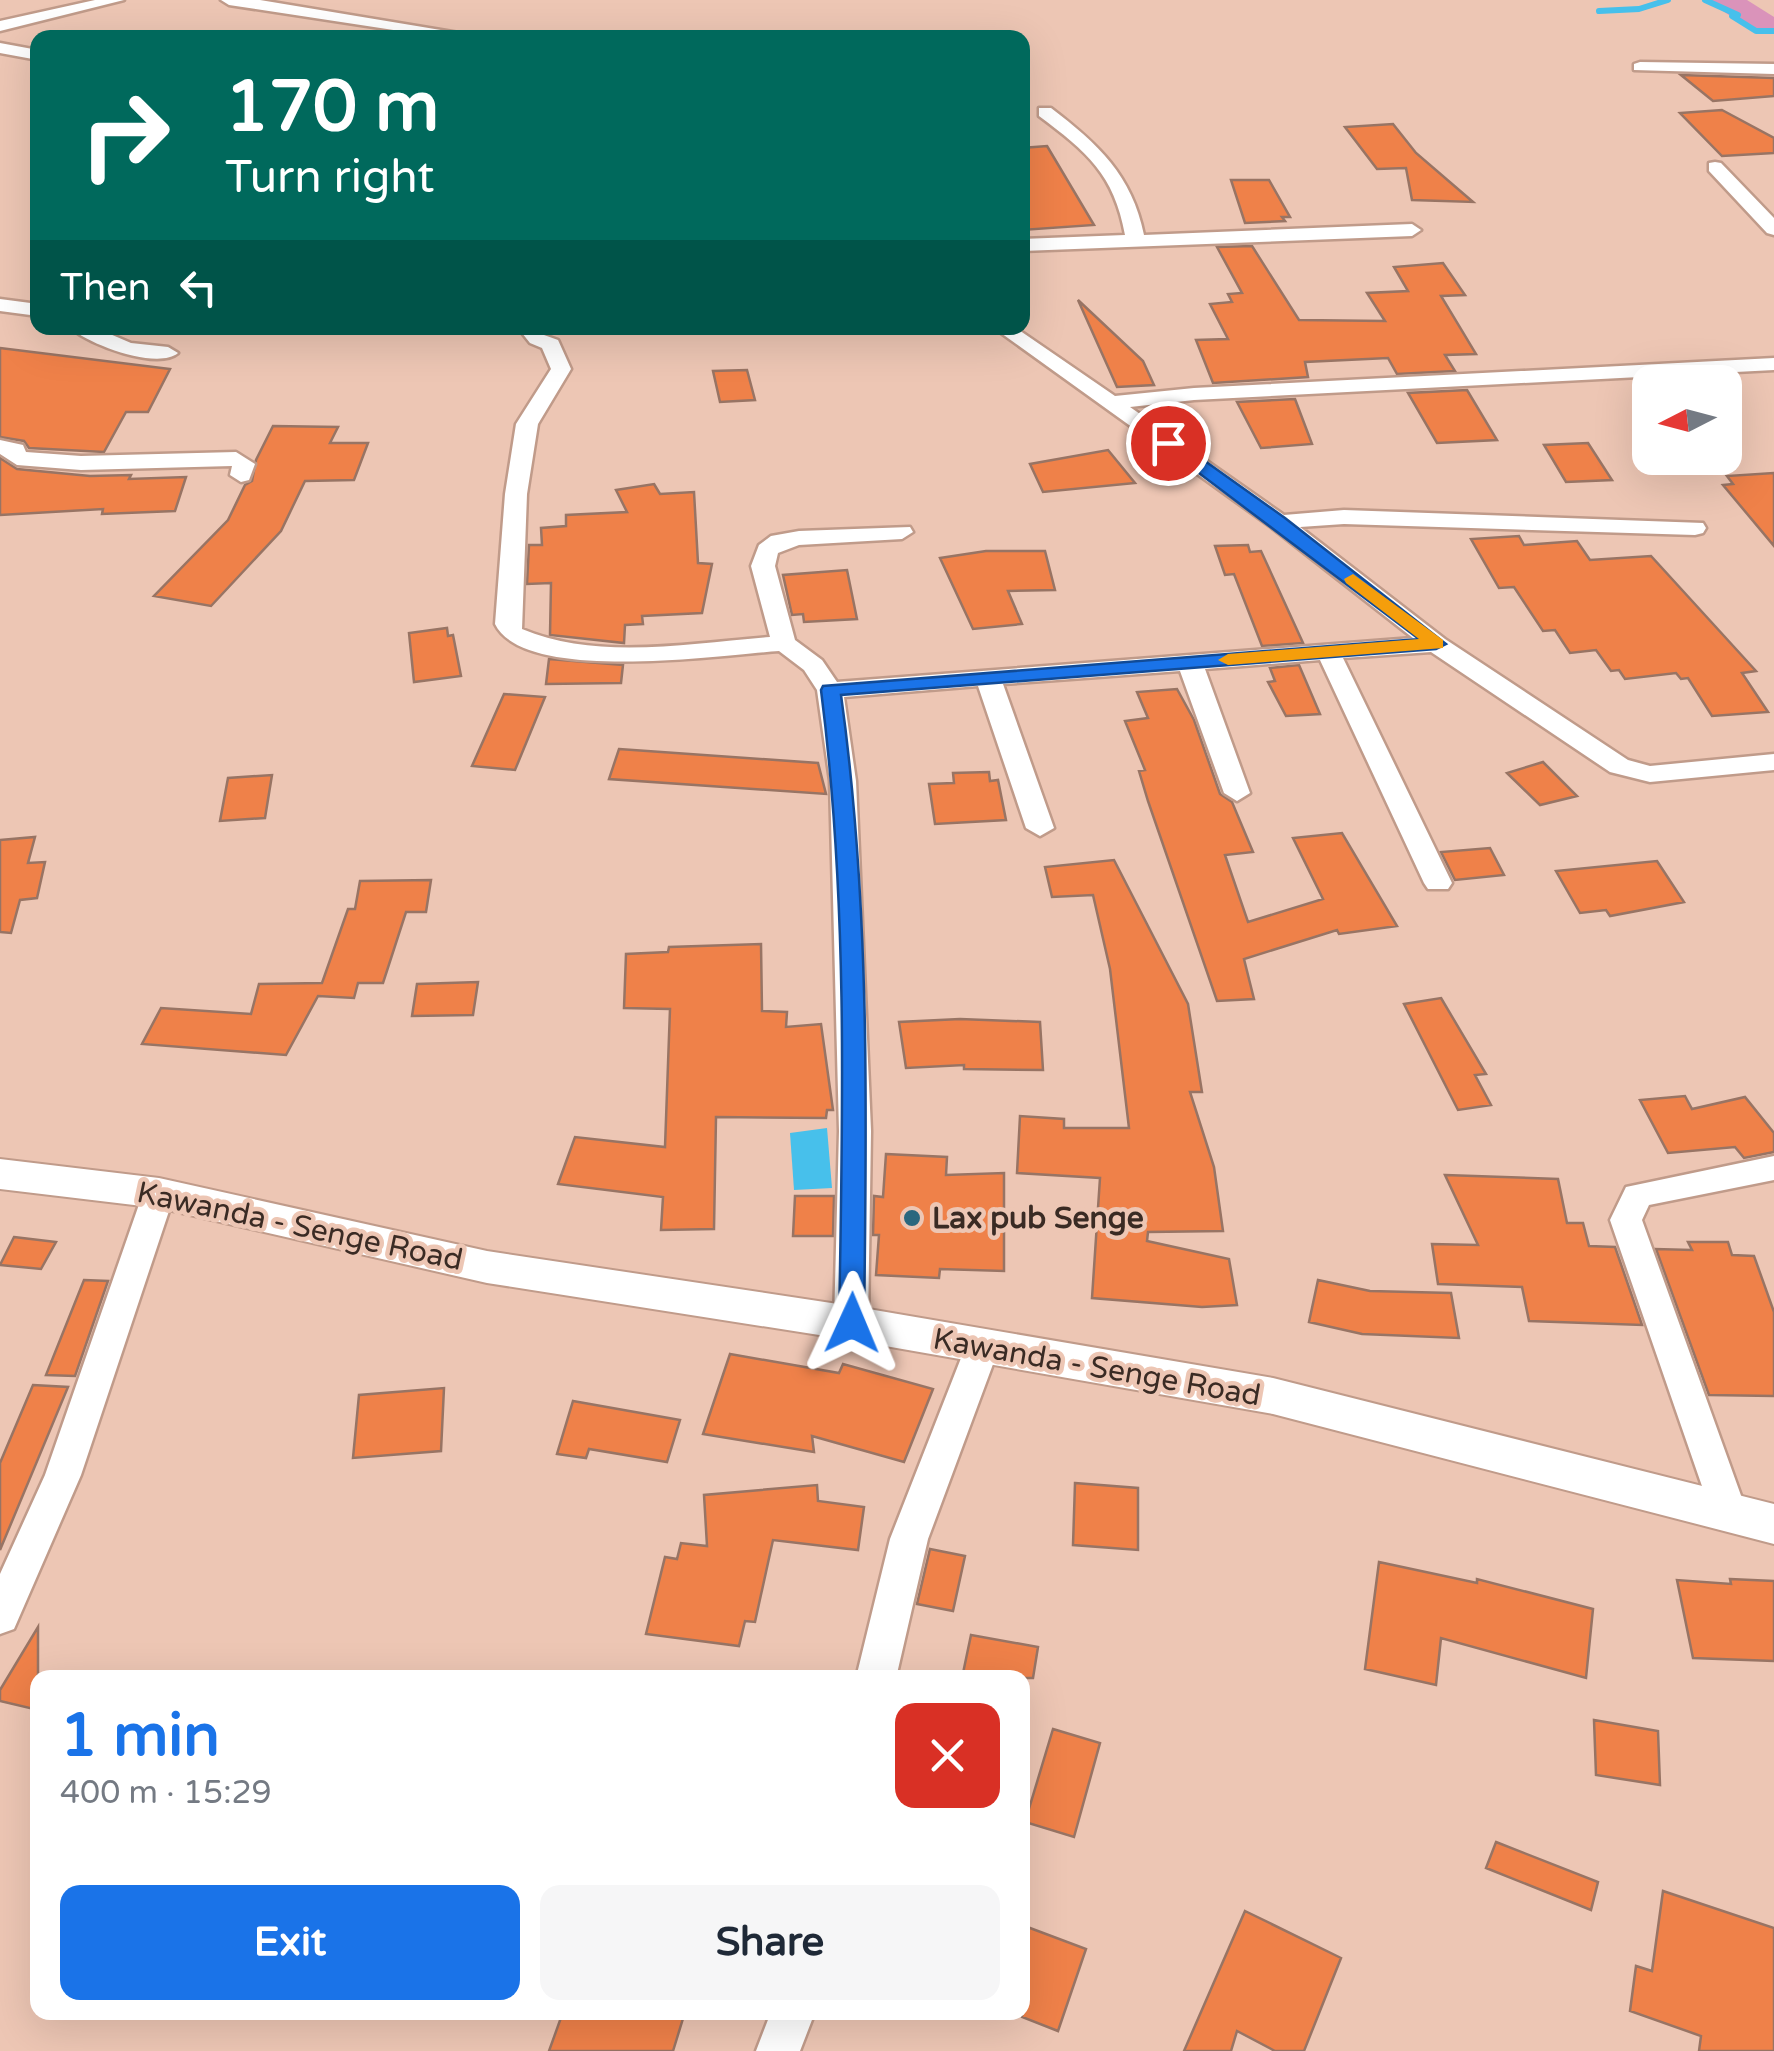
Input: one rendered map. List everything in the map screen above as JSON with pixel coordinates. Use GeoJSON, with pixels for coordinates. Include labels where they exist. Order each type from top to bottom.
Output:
{"type":"FeatureCollection","features":[{"type":"Feature","properties":{"kind":"street"},"geometry":{"type":"LineString","coordinates":[[0,26],[116,0]]}},
{"type":"Feature","properties":{"kind":"street"},"geometry":{"type":"LineString","coordinates":[[229,0],[428,30]]}},
{"type":"Feature","properties":{"kind":"street"},"geometry":{"type":"LineString","coordinates":[[0,48],[30,54]]}},
{"type":"Feature","properties":{"kind":"street"},"geometry":{"type":"LineString","coordinates":[[1640,67],[1774,69]]}},
{"type":"Feature","properties":{"kind":"street"},"geometry":{"type":"LineString","coordinates":[[1045,112],[1102,156],[1131,212],[1135,239]]}},
{"type":"Feature","properties":{"kind":"street"},"geometry":{"type":"LineString","coordinates":[[1715,167],[1774,228]]}},
{"type":"Feature","properties":{"kind":"street"},"geometry":{"type":"LineString","coordinates":[[1747,200],[1774,200]]}},
{"type":"Feature","properties":{"kind":"street"},"geometry":{"type":"LineString","coordinates":[[1030,245],[1412,230]]}},
{"type":"Feature","properties":{"kind":"street"},"geometry":{"type":"LineString","coordinates":[[0,305],[30,309]]}},
{"type":"Feature","properties":{"kind":"street"},"geometry":{"type":"LineString","coordinates":[[96,335],[127,349],[168,353]]}},
{"type":"Feature","properties":{"kind":"street"},"geometry":{"type":"LineString","coordinates":[[533,335],[551,344],[560,369],[527,424],[516,494],[507,624],[512,634],[551,649],[610,652],[784,642]]}},
{"type":"Feature","properties":{"kind":"street"},"geometry":{"type":"LineString","coordinates":[[1014,335],[1279,522],[1436,644],[1620,766],[1650,774],[1774,762]]}},
{"type":"Feature","properties":{"kind":"street"},"geometry":{"type":"LineString","coordinates":[[1113,403],[1194,394],[1774,364]]}},
{"type":"Feature","properties":{"kind":"street"},"geometry":{"type":"LineString","coordinates":[[0,447],[15,450],[17,458],[81,463],[236,459],[244,464],[241,475]]}},
{"type":"Feature","properties":{"kind":"street"},"geometry":{"type":"LineString","coordinates":[[1279,522],[1344,517],[1695,528]]}},
{"type":"Feature","properties":{"kind":"street"},"geometry":{"type":"LineString","coordinates":[[852,1323],[855,1131],[843,780],[830,690],[814,665],[784,642],[763,566],[767,550],[779,541],[902,532]]}},
{"type":"Feature","properties":{"kind":"street"},"geometry":{"type":"LineString","coordinates":[[830,690],[1436,644]]}},
{"type":"Feature","properties":{"kind":"street"},"geometry":{"type":"LineString","coordinates":[[1328,652],[1438,883]]}},
{"type":"Feature","properties":{"kind":"street"},"geometry":{"type":"LineString","coordinates":[[1190,663],[1238,794]]}},
{"type":"Feature","properties":{"kind":"street"},"geometry":{"type":"LineString","coordinates":[[988,678],[1040,828]]}},
{"type":"Feature","properties":{"kind":"street"},"geometry":{"type":"LineString","coordinates":[[1730,1515],[1626,1220],[1638,1195],[1774,1168]]}},
{"type":"Feature","properties":{"kind":"street","name":"Kawanda - Senge Road"},"geometry":{"type":"LineString","coordinates":[[0,1174],[160,1193],[488,1266],[852,1323],[1273,1396],[1774,1524]]}},
{"type":"Feature","properties":{"kind":"street"},"geometry":{"type":"LineString","coordinates":[[0,1617],[63,1476],[160,1193]]}},
{"type":"Feature","properties":{"kind":"street"},"geometry":{"type":"LineString","coordinates":[[878,1670],[910,1538],[982,1348]]}},
{"type":"Feature","properties":{"kind":"street"},"geometry":{"type":"LineString","coordinates":[[778,2051],[790,2020]]}},
{"type":"Feature","properties":{"kind":"shaded area"},"geometry":{"type":"Polygon","coordinates":[[[1706,0],[1747,0],[1774,17],[1774,34],[1758,34],[1706,0]]]}},
{"type":"Feature","properties":{"kind":"water"},"geometry":{"type":"Polygon","coordinates":[[[827,1128],[832,1188],[794,1190],[790,1133],[827,1128]]]}},
{"type":"Feature","properties":{"kind":"building"},"geometry":{"type":"Polygon","coordinates":[[[1681,75],[1774,78],[1774,96],[1713,101],[1681,75]]]}},
{"type":"Feature","properties":{"kind":"building"},"geometry":{"type":"Polygon","coordinates":[[[1722,110],[1774,138],[1774,153],[1722,156],[1680,113],[1722,110]]]}},
{"type":"Feature","properties":{"kind":"building"},"geometry":{"type":"Polygon","coordinates":[[[1393,124],[1416,153],[1473,202],[1412,200],[1406,168],[1377,169],[1345,127],[1393,124]]]}},
{"type":"Feature","properties":{"kind":"building"},"geometry":{"type":"Polygon","coordinates":[[[1047,146],[1094,225],[1030,229],[1030,147],[1047,146]]]}},
{"type":"Feature","properties":{"kind":"building"},"geometry":{"type":"Polygon","coordinates":[[[1231,180],[1269,180],[1290,217],[1282,217],[1285,221],[1245,223],[1231,180]]]}},
{"type":"Feature","properties":{"kind":"building"},"geometry":{"type":"Polygon","coordinates":[[[1252,246],[1299,320],[1385,321],[1367,293],[1408,291],[1394,267],[1443,263],[1465,295],[1441,296],[1476,354],[1445,355],[1455,371],[1397,374],[1388,358],[1305,362],[1308,377],[1213,383],[1196,340],[1228,339],[1210,304],[1232,302],[1228,294],[1242,293],[1217,247],[1252,246]]]}},
{"type":"Feature","properties":{"kind":"building"},"geometry":{"type":"Polygon","coordinates":[[[1078,300],[1143,361],[1154,385],[1117,387],[1078,300]]]}},
{"type":"Feature","properties":{"kind":"building"},"geometry":{"type":"Polygon","coordinates":[[[0,348],[170,369],[148,412],[126,412],[104,452],[29,448],[24,441],[0,437],[0,348]]]}},
{"type":"Feature","properties":{"kind":"building"},"geometry":{"type":"Polygon","coordinates":[[[747,370],[755,400],[720,402],[713,371],[747,370]]]}},
{"type":"Feature","properties":{"kind":"building"},"geometry":{"type":"Polygon","coordinates":[[[1467,390],[1497,440],[1437,443],[1408,393],[1467,390]]]}},
{"type":"Feature","properties":{"kind":"building"},"geometry":{"type":"Polygon","coordinates":[[[1295,399],[1312,444],[1261,448],[1237,402],[1295,399]]]}},
{"type":"Feature","properties":{"kind":"building"},"geometry":{"type":"Polygon","coordinates":[[[273,426],[338,427],[330,443],[368,443],[354,480],[305,481],[281,531],[211,606],[154,596],[228,520],[245,485],[252,481],[256,460],[273,426]]]}},
{"type":"Feature","properties":{"kind":"building"},"geometry":{"type":"Polygon","coordinates":[[[1588,443],[1612,480],[1566,482],[1544,445],[1588,443]]]}},
{"type":"Feature","properties":{"kind":"building"},"geometry":{"type":"Polygon","coordinates":[[[1108,450],[1135,483],[1043,492],[1030,464],[1108,450]]]}},
{"type":"Feature","properties":{"kind":"building"},"geometry":{"type":"Polygon","coordinates":[[[0,458],[17,469],[90,476],[131,475],[129,479],[186,477],[175,511],[102,514],[103,509],[0,515],[0,458]]]}},
{"type":"Feature","properties":{"kind":"building"},"geometry":{"type":"Polygon","coordinates":[[[1774,473],[1774,546],[1723,485],[1733,484],[1727,476],[1774,473]]]}},
{"type":"Feature","properties":{"kind":"building"},"geometry":{"type":"Polygon","coordinates":[[[654,484],[660,494],[694,492],[698,563],[712,564],[702,613],[642,616],[643,624],[625,625],[624,643],[550,635],[551,583],[527,584],[529,545],[542,545],[541,528],[566,526],[566,515],[627,512],[616,490],[654,484]]]}},
{"type":"Feature","properties":{"kind":"building"},"geometry":{"type":"Polygon","coordinates":[[[1519,536],[1524,545],[1577,541],[1590,560],[1651,556],[1756,671],[1742,673],[1768,712],[1712,716],[1688,678],[1681,679],[1676,673],[1625,679],[1619,670],[1611,671],[1596,650],[1570,653],[1555,630],[1543,631],[1514,587],[1499,588],[1471,539],[1519,536]]]}},
{"type":"Feature","properties":{"kind":"building"},"geometry":{"type":"Polygon","coordinates":[[[1248,545],[1250,552],[1261,551],[1303,643],[1262,646],[1234,574],[1225,575],[1215,546],[1248,545]]]}},
{"type":"Feature","properties":{"kind":"building"},"geometry":{"type":"Polygon","coordinates":[[[986,551],[1045,551],[1055,590],[1008,591],[1022,624],[973,629],[940,558],[986,551]]]}},
{"type":"Feature","properties":{"kind":"building"},"geometry":{"type":"Polygon","coordinates":[[[847,570],[857,619],[804,622],[803,614],[792,615],[783,575],[847,570]]]}},
{"type":"Feature","properties":{"kind":"building"},"geometry":{"type":"Polygon","coordinates":[[[447,628],[448,636],[453,635],[461,676],[414,682],[409,633],[447,628]]]}},
{"type":"Feature","properties":{"kind":"building"},"geometry":{"type":"Polygon","coordinates":[[[549,659],[623,665],[621,683],[546,684],[549,659]]]}},
{"type":"Feature","properties":{"kind":"building"},"geometry":{"type":"Polygon","coordinates":[[[1299,665],[1320,714],[1286,716],[1268,682],[1275,681],[1270,668],[1299,665]]]}},
{"type":"Feature","properties":{"kind":"building"},"geometry":{"type":"Polygon","coordinates":[[[1177,689],[1194,720],[1220,794],[1232,802],[1253,852],[1225,855],[1248,922],[1323,899],[1293,838],[1342,833],[1397,926],[1339,934],[1337,930],[1244,959],[1254,999],[1217,1001],[1148,801],[1139,771],[1145,770],[1125,721],[1148,718],[1137,692],[1177,689]]]}},
{"type":"Feature","properties":{"kind":"building"},"geometry":{"type":"Polygon","coordinates":[[[504,694],[545,697],[515,770],[472,766],[504,694]]]}},
{"type":"Feature","properties":{"kind":"building"},"geometry":{"type":"Polygon","coordinates":[[[619,749],[818,763],[826,794],[609,779],[619,749]]]}},
{"type":"Feature","properties":{"kind":"building"},"geometry":{"type":"Polygon","coordinates":[[[1543,762],[1577,796],[1540,805],[1507,773],[1543,762]]]}},
{"type":"Feature","properties":{"kind":"building"},"geometry":{"type":"Polygon","coordinates":[[[989,772],[990,781],[998,780],[1006,820],[935,824],[929,784],[954,783],[953,773],[989,772]]]}},
{"type":"Feature","properties":{"kind":"building"},"geometry":{"type":"Polygon","coordinates":[[[272,775],[265,818],[220,821],[228,778],[272,775]]]}},
{"type":"Feature","properties":{"kind":"building"},"geometry":{"type":"Polygon","coordinates":[[[35,837],[28,863],[45,862],[37,898],[20,900],[11,933],[0,932],[0,840],[35,837]]]}},
{"type":"Feature","properties":{"kind":"building"},"geometry":{"type":"Polygon","coordinates":[[[1490,848],[1504,875],[1455,880],[1441,852],[1490,848]]]}},
{"type":"Feature","properties":{"kind":"building"},"geometry":{"type":"Polygon","coordinates":[[[1114,860],[1188,1004],[1202,1092],[1190,1092],[1214,1167],[1223,1231],[1148,1232],[1147,1241],[1229,1259],[1237,1305],[1202,1307],[1092,1298],[1100,1178],[1017,1173],[1020,1116],[1064,1119],[1064,1128],[1129,1128],[1110,969],[1093,895],[1052,897],[1045,867],[1114,860]]]}},
{"type":"Feature","properties":{"kind":"building"},"geometry":{"type":"Polygon","coordinates":[[[1657,861],[1684,902],[1610,916],[1606,910],[1580,913],[1556,871],[1657,861]]]}},
{"type":"Feature","properties":{"kind":"building"},"geometry":{"type":"Polygon","coordinates":[[[431,880],[426,912],[406,912],[383,983],[358,983],[354,998],[318,996],[286,1055],[142,1044],[161,1008],[251,1014],[259,984],[322,983],[348,909],[355,909],[360,881],[431,880]]]}},
{"type":"Feature","properties":{"kind":"building"},"geometry":{"type":"Polygon","coordinates":[[[761,944],[762,1011],[787,1012],[786,1027],[821,1024],[833,1110],[827,1110],[826,1118],[716,1117],[714,1229],[661,1230],[663,1197],[558,1184],[575,1137],[665,1147],[670,1009],[624,1008],[626,954],[668,952],[669,947],[761,944]]]}},
{"type":"Feature","properties":{"kind":"building"},"geometry":{"type":"Polygon","coordinates":[[[478,982],[473,1015],[412,1016],[417,984],[478,982]]]}},
{"type":"Feature","properties":{"kind":"building"},"geometry":{"type":"Polygon","coordinates":[[[1441,998],[1486,1074],[1475,1075],[1491,1105],[1458,1110],[1404,1004],[1441,998]]]}},
{"type":"Feature","properties":{"kind":"building"},"geometry":{"type":"Polygon","coordinates":[[[899,1022],[1040,1022],[1043,1070],[964,1069],[964,1065],[906,1068],[899,1022]]]}},
{"type":"Feature","properties":{"kind":"building"},"geometry":{"type":"Polygon","coordinates":[[[1685,1096],[1692,1109],[1745,1097],[1774,1133],[1774,1152],[1744,1158],[1735,1147],[1668,1153],[1640,1100],[1685,1096]]]}},
{"type":"Feature","properties":{"kind":"building"},"geometry":{"type":"Polygon","coordinates":[[[886,1154],[947,1157],[946,1175],[1004,1173],[1004,1271],[940,1269],[939,1278],[876,1275],[879,1235],[873,1235],[874,1196],[883,1197],[886,1154]]]}},
{"type":"Feature","properties":{"kind":"building"},"geometry":{"type":"Polygon","coordinates":[[[1445,1175],[1558,1179],[1567,1223],[1583,1223],[1589,1246],[1615,1247],[1642,1325],[1529,1321],[1522,1287],[1438,1284],[1432,1244],[1478,1245],[1445,1175]]]}},
{"type":"Feature","properties":{"kind":"building"},"geometry":{"type":"Polygon","coordinates":[[[795,1196],[834,1196],[833,1236],[793,1236],[795,1196]]]}},
{"type":"Feature","properties":{"kind":"building"},"geometry":{"type":"Polygon","coordinates":[[[14,1237],[56,1242],[41,1269],[0,1265],[14,1237]]]}},
{"type":"Feature","properties":{"kind":"building"},"geometry":{"type":"Polygon","coordinates":[[[1688,1242],[1728,1242],[1732,1255],[1754,1256],[1774,1312],[1774,1396],[1709,1395],[1656,1249],[1692,1250],[1688,1242]]]}},
{"type":"Feature","properties":{"kind":"building"},"geometry":{"type":"Polygon","coordinates":[[[84,1280],[108,1281],[75,1376],[46,1375],[84,1280]]]}},
{"type":"Feature","properties":{"kind":"building"},"geometry":{"type":"Polygon","coordinates":[[[1318,1280],[1370,1291],[1451,1293],[1459,1338],[1362,1334],[1309,1322],[1318,1280]]]}},
{"type":"Feature","properties":{"kind":"building"},"geometry":{"type":"Polygon","coordinates":[[[730,1354],[839,1373],[843,1364],[933,1389],[904,1462],[812,1436],[814,1452],[703,1434],[730,1354]]]}},
{"type":"Feature","properties":{"kind":"building"},"geometry":{"type":"Polygon","coordinates":[[[33,1385],[68,1387],[0,1550],[0,1463],[33,1385]]]}},
{"type":"Feature","properties":{"kind":"building"},"geometry":{"type":"Polygon","coordinates":[[[444,1388],[441,1451],[353,1458],[359,1395],[444,1388]]]}},
{"type":"Feature","properties":{"kind":"building"},"geometry":{"type":"Polygon","coordinates":[[[573,1401],[680,1420],[667,1462],[589,1449],[586,1458],[557,1454],[573,1401]]]}},
{"type":"Feature","properties":{"kind":"building"},"geometry":{"type":"Polygon","coordinates":[[[1075,1483],[1138,1488],[1138,1550],[1073,1545],[1075,1483]]]}},
{"type":"Feature","properties":{"kind":"building"},"geometry":{"type":"Polygon","coordinates":[[[817,1485],[818,1501],[864,1507],[858,1550],[773,1540],[755,1622],[745,1621],[739,1646],[646,1634],[665,1557],[677,1559],[681,1543],[707,1546],[704,1495],[817,1485]]]}},
{"type":"Feature","properties":{"kind":"building"},"geometry":{"type":"Polygon","coordinates":[[[930,1549],[965,1556],[953,1611],[917,1604],[930,1549]]]}},
{"type":"Feature","properties":{"kind":"building"},"geometry":{"type":"Polygon","coordinates":[[[1379,1562],[1477,1583],[1477,1579],[1593,1609],[1586,1678],[1441,1638],[1436,1685],[1365,1669],[1379,1562]]]}},
{"type":"Feature","properties":{"kind":"building"},"geometry":{"type":"Polygon","coordinates":[[[1730,1579],[1774,1581],[1774,1661],[1693,1658],[1677,1580],[1731,1584],[1730,1579]]]}},
{"type":"Feature","properties":{"kind":"building"},"geometry":{"type":"Polygon","coordinates":[[[38,1627],[38,1670],[30,1670],[30,1708],[0,1701],[0,1690],[38,1627]]]}},
{"type":"Feature","properties":{"kind":"building"},"geometry":{"type":"Polygon","coordinates":[[[971,1635],[1038,1647],[1033,1678],[1030,1670],[964,1670],[971,1635]]]}},
{"type":"Feature","properties":{"kind":"building"},"geometry":{"type":"Polygon","coordinates":[[[1594,1720],[1658,1731],[1660,1785],[1596,1775],[1594,1720]]]}},
{"type":"Feature","properties":{"kind":"building"},"geometry":{"type":"Polygon","coordinates":[[[1053,1729],[1100,1743],[1074,1837],[1030,1824],[1030,1805],[1053,1729]]]}},
{"type":"Feature","properties":{"kind":"building"},"geometry":{"type":"Polygon","coordinates":[[[1496,1842],[1598,1882],[1591,1910],[1486,1868],[1496,1842]]]}},
{"type":"Feature","properties":{"kind":"building"},"geometry":{"type":"Polygon","coordinates":[[[1663,1891],[1774,1928],[1774,2051],[1699,2051],[1701,2036],[1630,2011],[1636,1966],[1652,1971],[1663,1891]]]}},
{"type":"Feature","properties":{"kind":"building"},"geometry":{"type":"Polygon","coordinates":[[[1245,1911],[1341,1958],[1304,2051],[1275,2051],[1237,2031],[1231,2051],[1184,2051],[1245,1911]]]}},
{"type":"Feature","properties":{"kind":"building"},"geometry":{"type":"Polygon","coordinates":[[[1030,1928],[1086,1949],[1058,2031],[1030,2020],[1030,1928]]]}},
{"type":"Feature","properties":{"kind":"building"},"geometry":{"type":"Polygon","coordinates":[[[560,2020],[683,2020],[673,2051],[549,2051],[560,2020]]]}},
{"type":"Feature","properties":{"kind":"waterway"},"geometry":{"type":"LineString","coordinates":[[1599,11],[1639,9],[1668,0]]}},
{"type":"Feature","properties":{"kind":"waterway"},"geometry":{"type":"LineString","coordinates":[[1705,0],[1738,15],[1732,16],[1756,31],[1774,31]]}},
{"type":"Feature","properties":{"kind":"slow traffic"},"geometry":{"type":"LineString","coordinates":[[1228,660],[1436,644],[1353,579]]}},
{"type":"Feature","properties":{"kind":"place","name":"Lax pub Senge"},"geometry":{"type":"Point","coordinates":[912,1218]}},
{"type":"Feature","properties":{"kind":"route"},"geometry":{"type":"LineString","coordinates":[[852,1323],[855,1131],[849,929],[843,780],[830,690],[1436,644],[1279,522],[1168,443]]}}]}
